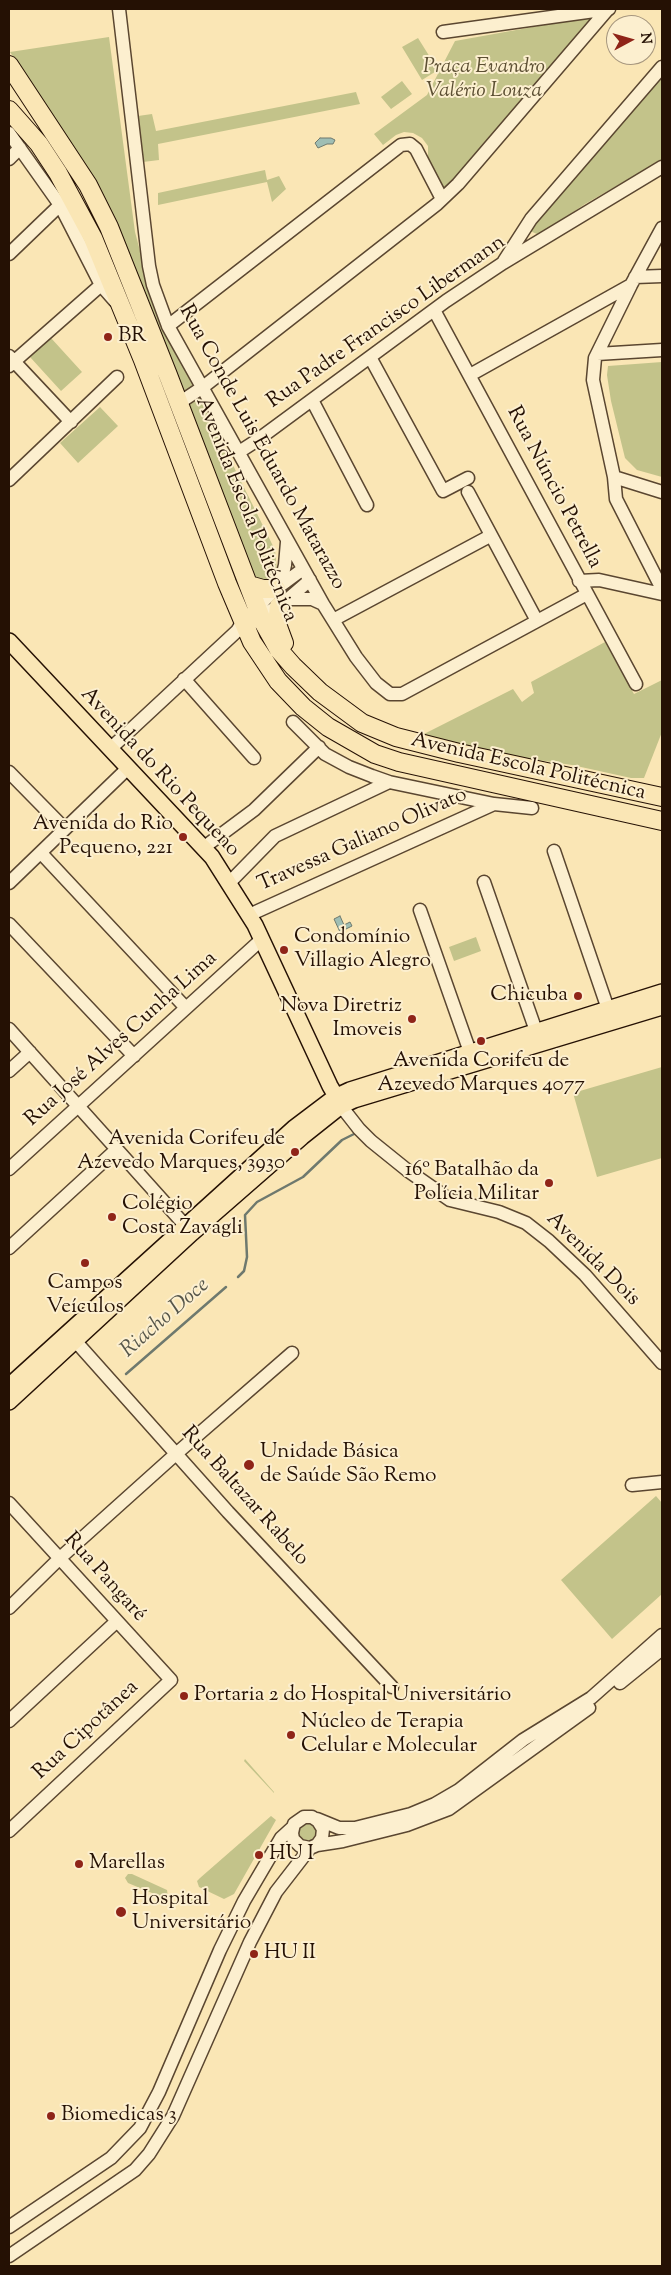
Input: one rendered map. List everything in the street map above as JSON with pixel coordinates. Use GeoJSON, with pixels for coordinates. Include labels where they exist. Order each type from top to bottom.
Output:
{"type":"FeatureCollection","features":[{"type":"Feature","properties":{"kind":"highway","name":"Avenida Escola Politécnica"},"geometry":{"type":"LineString","coordinates":[[9,65],[93,193],[130,277],[259,613],[279,650],[320,692],[362,723],[396,737],[454,752],[662,797]]}},
{"type":"Feature","properties":{"kind":"highway","name":"Avenida Escola Politécnica"},"geometry":{"type":"LineString","coordinates":[[9,110],[39,144],[78,206],[93,238],[153,387],[214,553],[244,624],[260,656],[278,681],[303,707],[328,728],[375,754],[399,762],[662,821]]}},
{"type":"Feature","properties":{"kind":"highway"},"geometry":{"type":"LineString","coordinates":[[153,387],[164,401],[179,404]]}},
{"type":"Feature","properties":{"kind":"highway"},"geometry":{"type":"LineString","coordinates":[[249,585],[281,595],[277,624],[299,672]]}},
{"type":"Feature","properties":{"kind":"main road","name":"Avenida do Rio Pequeno"},"geometry":{"type":"LineString","coordinates":[[9,641],[203,848],[230,882],[262,939],[338,1101]]}},
{"type":"Feature","properties":{"kind":"main road"},"geometry":{"type":"LineString","coordinates":[[9,1386],[71,1336],[189,1229],[302,1137],[350,1090],[662,992]]}},
{"type":"Feature","properties":{"kind":"main road"},"geometry":{"type":"LineString","coordinates":[[338,1101],[354,1100],[662,1007]]}},
{"type":"Feature","properties":{"kind":"main road"},"geometry":{"type":"LineString","coordinates":[[9,1402],[71,1336]]}},
{"type":"Feature","properties":{"kind":"street","name":"Rua Conde Luis Eduardo Matarazzo"},"geometry":{"type":"LineString","coordinates":[[119,9],[149,266],[153,285],[168,326],[287,541],[356,657],[376,684],[390,694],[402,694],[537,621]]}},
{"type":"Feature","properties":{"kind":"street"},"geometry":{"type":"LineString","coordinates":[[443,32],[608,9]]}},
{"type":"Feature","properties":{"kind":"street"},"geometry":{"type":"LineString","coordinates":[[179,404],[442,199],[458,184],[608,9]]}},
{"type":"Feature","properties":{"kind":"street"},"geometry":{"type":"LineString","coordinates":[[503,263],[531,219],[662,67]]}},
{"type":"Feature","properties":{"kind":"street","name":"Avenida Escola Politécnica"},"geometry":{"type":"LineString","coordinates":[[9,133],[60,205],[83,246],[101,284],[120,307]]}},
{"type":"Feature","properties":{"kind":"street"},"geometry":{"type":"LineString","coordinates":[[168,326],[401,145],[410,144],[416,149],[442,199]]}},
{"type":"Feature","properties":{"kind":"street"},"geometry":{"type":"LineString","coordinates":[[9,159],[20,148]]}},
{"type":"Feature","properties":{"kind":"street","name":"Rua Padre Francisco Libermann"},"geometry":{"type":"LineString","coordinates":[[239,452],[434,310],[503,263],[662,167]]}},
{"type":"Feature","properties":{"kind":"street"},"geometry":{"type":"LineString","coordinates":[[9,254],[60,205]]}},
{"type":"Feature","properties":{"kind":"street"},"geometry":{"type":"LineString","coordinates":[[662,228],[597,354],[593,380],[614,477],[616,499],[662,589]]}},
{"type":"Feature","properties":{"kind":"street"},"geometry":{"type":"LineString","coordinates":[[470,375],[633,281],[662,276]]}},
{"type":"Feature","properties":{"kind":"street"},"geometry":{"type":"LineString","coordinates":[[71,422],[10,361],[101,284]]}},
{"type":"Feature","properties":{"kind":"street","name":"Rua Núncio Petrella"},"geometry":{"type":"LineString","coordinates":[[434,310],[636,684]]}},
{"type":"Feature","properties":{"kind":"street"},"geometry":{"type":"LineString","coordinates":[[597,354],[662,350]]}},
{"type":"Feature","properties":{"kind":"street"},"geometry":{"type":"LineString","coordinates":[[370,357],[443,491],[468,478]]}},
{"type":"Feature","properties":{"kind":"street"},"geometry":{"type":"LineString","coordinates":[[9,480],[117,377]]}},
{"type":"Feature","properties":{"kind":"street"},"geometry":{"type":"LineString","coordinates":[[312,400],[367,505]]}},
{"type":"Feature","properties":{"kind":"street"},"geometry":{"type":"LineString","coordinates":[[614,477],[662,492]]}},
{"type":"Feature","properties":{"kind":"street"},"geometry":{"type":"LineString","coordinates":[[468,492],[537,621],[588,594]]}},
{"type":"Feature","properties":{"kind":"street"},"geometry":{"type":"LineString","coordinates":[[333,620],[490,536]]}},
{"type":"Feature","properties":{"kind":"street"},"geometry":{"type":"LineString","coordinates":[[281,595],[287,541]]}},
{"type":"Feature","properties":{"kind":"street"},"geometry":{"type":"LineString","coordinates":[[110,749],[244,624],[281,595],[304,569]]}},
{"type":"Feature","properties":{"kind":"street"},"geometry":{"type":"LineString","coordinates":[[281,595],[310,580]]}},
{"type":"Feature","properties":{"kind":"street"},"geometry":{"type":"LineString","coordinates":[[579,580],[600,580],[662,594]]}},
{"type":"Feature","properties":{"kind":"street"},"geometry":{"type":"LineString","coordinates":[[281,595],[312,599],[323,604]]}},
{"type":"Feature","properties":{"kind":"street"},"geometry":{"type":"LineString","coordinates":[[184,679],[254,758]]}},
{"type":"Feature","properties":{"kind":"street"},"geometry":{"type":"LineString","coordinates":[[293,722],[325,754],[349,767],[389,782],[494,804],[532,808]]}},
{"type":"Feature","properties":{"kind":"street"},"geometry":{"type":"LineString","coordinates":[[203,848],[254,810],[319,747]]}},
{"type":"Feature","properties":{"kind":"street"},"geometry":{"type":"LineString","coordinates":[[9,883],[128,768]]}},
{"type":"Feature","properties":{"kind":"street"},"geometry":{"type":"LineString","coordinates":[[9,772],[65,829]]}},
{"type":"Feature","properties":{"kind":"street"},"geometry":{"type":"LineString","coordinates":[[230,882],[275,836],[389,782]]}},
{"type":"Feature","properties":{"kind":"street","name":"Travessa Galiano Olivato"},"geometry":{"type":"LineString","coordinates":[[249,915],[494,804]]}},
{"type":"Feature","properties":{"kind":"street"},"geometry":{"type":"LineString","coordinates":[[554,851],[608,1009]]}},
{"type":"Feature","properties":{"kind":"street"},"geometry":{"type":"LineString","coordinates":[[41,853],[186,1008]]}},
{"type":"Feature","properties":{"kind":"street"},"geometry":{"type":"LineString","coordinates":[[484,882],[536,1031]]}},
{"type":"Feature","properties":{"kind":"street"},"geometry":{"type":"LineString","coordinates":[[420,910],[470,1052]]}},
{"type":"Feature","properties":{"kind":"street"},"geometry":{"type":"LineString","coordinates":[[9,924],[134,1056]]}},
{"type":"Feature","properties":{"kind":"street","name":"Rua José Alves Cunha Lima"},"geometry":{"type":"LineString","coordinates":[[9,1169],[262,939]]}},
{"type":"Feature","properties":{"kind":"street"},"geometry":{"type":"LineString","coordinates":[[9,1029],[189,1229]]}},
{"type":"Feature","properties":{"kind":"street"},"geometry":{"type":"LineString","coordinates":[[9,1071],[30,1052]]}},
{"type":"Feature","properties":{"kind":"street","name":"Avenida Dois"},"geometry":{"type":"LineString","coordinates":[[338,1101],[359,1129],[371,1141],[407,1170],[450,1200],[499,1212],[526,1223],[549,1241],[585,1275],[662,1362]]}},
{"type":"Feature","properties":{"kind":"street"},"geometry":{"type":"LineString","coordinates":[[9,1248],[117,1149]]}},
{"type":"Feature","properties":{"kind":"street","name":"Rua Baltazar Rabelo"},"geometry":{"type":"LineString","coordinates":[[71,1336],[228,1512],[392,1688]]}},
{"type":"Feature","properties":{"kind":"street"},"geometry":{"type":"LineString","coordinates":[[9,1608],[60,1558],[176,1453],[292,1353]]}},
{"type":"Feature","properties":{"kind":"street"},"geometry":{"type":"LineString","coordinates":[[632,1485],[662,1482]]}},
{"type":"Feature","properties":{"kind":"street","name":"Rua Pangaré"},"geometry":{"type":"LineString","coordinates":[[9,1502],[171,1680]]}},
{"type":"Feature","properties":{"kind":"street"},"geometry":{"type":"LineString","coordinates":[[9,1722],[117,1621]]}},
{"type":"Feature","properties":{"kind":"street"},"geometry":{"type":"LineString","coordinates":[[9,2228],[111,2158],[140,2128],[159,2092],[220,1950],[244,1901],[281,1838],[300,1818],[308,1817],[339,1828],[355,1828],[396,1818],[435,1804],[460,1790],[523,1740],[591,1698],[662,1636]]}},
{"type":"Feature","properties":{"kind":"street"},"geometry":{"type":"LineString","coordinates":[[292,1828],[293,1839],[305,1848],[343,1841],[407,1825],[449,1809],[595,1703],[662,1649]]}},
{"type":"Feature","properties":{"kind":"street","name":"Rua Cipotânea"},"geometry":{"type":"LineString","coordinates":[[9,1831],[171,1680]]}},
{"type":"Feature","properties":{"kind":"street"},"geometry":{"type":"LineString","coordinates":[[9,2256],[135,2170],[149,2154],[173,2116],[255,1931],[276,1892],[323,1833],[321,1825],[315,1819]]}},
{"type":"Feature","properties":{"kind":"green space","name":"Praça Evandro Valério Louza"},"geometry":{"type":"Polygon","coordinates":[[[594,16],[443,194],[428,161],[428,146],[422,138],[413,133],[404,132],[396,135],[383,145],[374,134],[427,95],[455,41],[594,16]]]}},
{"type":"Feature","properties":{"kind":"green space"},"geometry":{"type":"Polygon","coordinates":[[[109,37],[135,232],[152,296],[169,336],[275,550],[277,571],[269,587],[254,584],[119,232],[92,175],[10,52],[109,37]]]}},
{"type":"Feature","properties":{"kind":"green space"},"geometry":{"type":"Polygon","coordinates":[[[418,38],[438,70],[422,80],[402,47],[418,38]]]}},
{"type":"Feature","properties":{"kind":"green space"},"geometry":{"type":"Polygon","coordinates":[[[662,75],[662,160],[585,204],[547,230],[537,234],[530,231],[662,75]]]}},
{"type":"Feature","properties":{"kind":"green space"},"geometry":{"type":"Polygon","coordinates":[[[402,81],[412,94],[391,109],[381,97],[402,81]]]}},
{"type":"Feature","properties":{"kind":"green space"},"geometry":{"type":"Polygon","coordinates":[[[356,92],[360,104],[158,144],[159,160],[143,162],[138,116],[152,114],[156,131],[356,92]]]}},
{"type":"Feature","properties":{"kind":"green space"},"geometry":{"type":"Polygon","coordinates":[[[265,170],[267,180],[279,176],[286,189],[272,202],[267,182],[158,205],[158,193],[265,170]]]}},
{"type":"Feature","properties":{"kind":"green space"},"geometry":{"type":"Polygon","coordinates":[[[51,338],[82,372],[61,391],[30,357],[51,338]]]}},
{"type":"Feature","properties":{"kind":"green space"},"geometry":{"type":"Polygon","coordinates":[[[662,362],[662,477],[637,470],[625,458],[611,401],[607,375],[608,366],[662,362]]]}},
{"type":"Feature","properties":{"kind":"green space"},"geometry":{"type":"Polygon","coordinates":[[[100,407],[118,426],[78,463],[60,443],[100,407]]]}},
{"type":"Feature","properties":{"kind":"green space"},"geometry":{"type":"Polygon","coordinates":[[[605,642],[634,694],[662,680],[662,732],[644,778],[631,778],[572,765],[511,756],[422,735],[513,689],[522,702],[534,693],[531,682],[605,642]]]}},
{"type":"Feature","properties":{"kind":"green space"},"geometry":{"type":"Polygon","coordinates":[[[476,937],[481,951],[454,961],[449,947],[476,937]]]}},
{"type":"Feature","properties":{"kind":"green space"},"geometry":{"type":"Polygon","coordinates":[[[662,1067],[662,1158],[597,1177],[573,1093],[662,1067]]]}},
{"type":"Feature","properties":{"kind":"green space"},"geometry":{"type":"Polygon","coordinates":[[[656,1496],[662,1503],[662,1594],[612,1639],[561,1580],[656,1496]]]}},
{"type":"Feature","properties":{"kind":"green space"},"geometry":{"type":"Polygon","coordinates":[[[245,1759],[274,1792],[274,1793],[244,1761],[245,1759]]]}},
{"type":"Feature","properties":{"kind":"green space"},"geometry":{"type":"Polygon","coordinates":[[[271,1816],[276,1820],[234,1894],[224,1899],[199,1887],[197,1881],[200,1878],[271,1816]]]}},
{"type":"Feature","properties":{"kind":"green space"},"geometry":{"type":"Polygon","coordinates":[[[307,1823],[313,1826],[316,1832],[313,1838],[307,1841],[301,1838],[298,1832],[301,1826],[307,1823]]]}},
{"type":"Feature","properties":{"kind":"green space"},"geometry":{"type":"Polygon","coordinates":[[[128,1874],[132,1874],[167,1890],[168,1897],[164,1898],[128,1883],[125,1878],[128,1874]]]}},
{"type":"Feature","properties":{"kind":"green space"},"geometry":{"type":"Polygon","coordinates":[[[182,1895],[193,1900],[193,1905],[190,1906],[180,1902],[178,1898],[182,1895]]]}},
{"type":"Feature","properties":{"kind":"water"},"geometry":{"type":"Polygon","coordinates":[[[320,138],[335,140],[333,144],[327,144],[318,148],[315,143],[320,138]]]}},
{"type":"Feature","properties":{"kind":"water"},"geometry":{"type":"Polygon","coordinates":[[[340,916],[344,925],[350,922],[352,926],[340,932],[334,919],[340,916]]]}},
{"type":"Feature","properties":{"kind":"waterway","name":"Riacho Doce"},"geometry":{"type":"LineString","coordinates":[[238,1277],[244,1271],[247,1257],[245,1215],[257,1202],[303,1177],[342,1140],[354,1134]]}},
{"type":"Feature","properties":{"kind":"waterway","name":"Riacho Doce"},"geometry":{"type":"LineString","coordinates":[[126,1374],[226,1287]]}},
{"type":"Feature","properties":{"kind":"place","name":"BR"},"geometry":{"type":"Point","coordinates":[108,337]}},
{"type":"Feature","properties":{"kind":"place","name":"Avenida do Rio Pequeno, 221"},"geometry":{"type":"Point","coordinates":[183,837]}},
{"type":"Feature","properties":{"kind":"place","name":"Condomínio Villagio Alegro"},"geometry":{"type":"Point","coordinates":[284,950]}},
{"type":"Feature","properties":{"kind":"place","name":"Chicuba"},"geometry":{"type":"Point","coordinates":[578,996]}},
{"type":"Feature","properties":{"kind":"place","name":"Nova Diretriz Imoveis"},"geometry":{"type":"Point","coordinates":[412,1019]}},
{"type":"Feature","properties":{"kind":"place","name":"Avenida Corifeu de Azevedo Marques 4077"},"geometry":{"type":"Point","coordinates":[481,1041]}},
{"type":"Feature","properties":{"kind":"place","name":"Avenida Corifeu de Azevedo Marques, 3930"},"geometry":{"type":"Point","coordinates":[295,1152]}},
{"type":"Feature","properties":{"kind":"place","name":"16º Batalhão da Polícia Militar"},"geometry":{"type":"Point","coordinates":[549,1183]}},
{"type":"Feature","properties":{"kind":"place","name":"Colégio Costa Zavagli"},"geometry":{"type":"Point","coordinates":[112,1217]}},
{"type":"Feature","properties":{"kind":"place","name":"Campos Veículos"},"geometry":{"type":"Point","coordinates":[85,1263]}},
{"type":"Feature","properties":{"kind":"place","name":"Unidade Básica de Saúde São Remo"},"geometry":{"type":"Point","coordinates":[249,1465]}},
{"type":"Feature","properties":{"kind":"place","name":"Portaria 2 do Hospital Universitário"},"geometry":{"type":"Point","coordinates":[184,1696]}},
{"type":"Feature","properties":{"kind":"place","name":"Núcleo de Terapia Celular e Molecular"},"geometry":{"type":"Point","coordinates":[291,1735]}},
{"type":"Feature","properties":{"kind":"place","name":"HU I"},"geometry":{"type":"Point","coordinates":[259,1855]}},
{"type":"Feature","properties":{"kind":"place","name":"Marellas"},"geometry":{"type":"Point","coordinates":[79,1864]}},
{"type":"Feature","properties":{"kind":"place","name":"Hospital Universitário"},"geometry":{"type":"Point","coordinates":[121,1912]}},
{"type":"Feature","properties":{"kind":"place","name":"HU II"},"geometry":{"type":"Point","coordinates":[254,1954]}},
{"type":"Feature","properties":{"kind":"place","name":"Biomedicas 3"},"geometry":{"type":"Point","coordinates":[51,2116]}}]}
